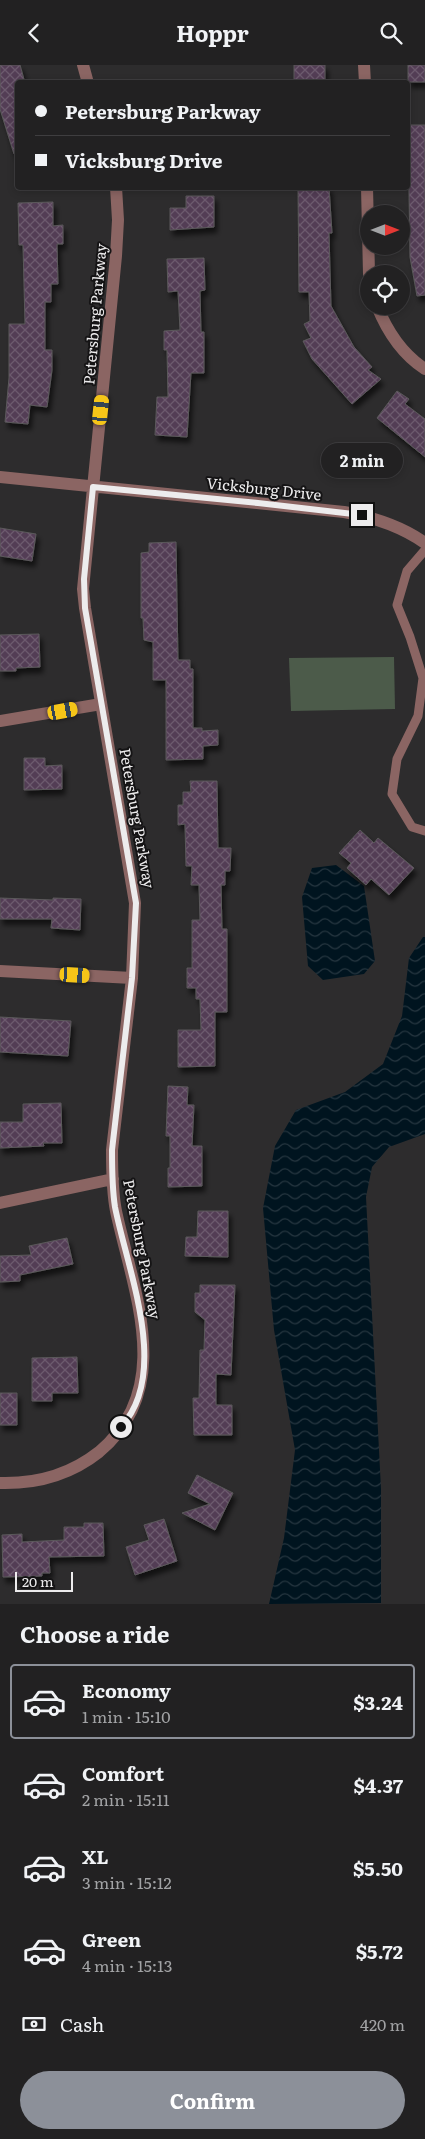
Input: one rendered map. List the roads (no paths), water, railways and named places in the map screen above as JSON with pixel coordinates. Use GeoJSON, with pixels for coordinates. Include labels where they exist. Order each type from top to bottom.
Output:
{"type":"FeatureCollection","features":[{"type":"Feature","properties":{"kind":"street"},"geometry":{"type":"LineString","coordinates":[[83,65],[87,80]]}},
{"type":"Feature","properties":{"kind":"street"},"geometry":{"type":"LineString","coordinates":[[364,65],[365,80]]}},
{"type":"Feature","properties":{"kind":"street","name":"Petersburg Parkway"},"geometry":{"type":"LineString","coordinates":[[0,1483],[27,1482],[53,1477],[79,1466],[108,1444],[126,1422],[134,1405],[140,1388],[145,1361],[142,1324],[116,1209],[112,1150],[132,978],[136,903],[85,608],[84,589],[116,257],[118,220],[116,190]]}},
{"type":"Feature","properties":{"kind":"street"},"geometry":{"type":"LineString","coordinates":[[367,190],[369,265]]}},
{"type":"Feature","properties":{"kind":"street"},"geometry":{"type":"LineString","coordinates":[[381,315],[389,331],[413,359],[425,369]]}},
{"type":"Feature","properties":{"kind":"street","name":"Vicksburg Drive"},"geometry":{"type":"LineString","coordinates":[[0,477],[362,515],[397,527],[425,543]]}},
{"type":"Feature","properties":{"kind":"street"},"geometry":{"type":"LineString","coordinates":[[0,721],[101,704]]}},
{"type":"Feature","properties":{"kind":"street"},"geometry":{"type":"LineString","coordinates":[[0,971],[132,978]]}},
{"type":"Feature","properties":{"kind":"street"},"geometry":{"type":"LineString","coordinates":[[0,1203],[113,1179]]}},
{"type":"Feature","properties":{"kind":"lane"},"geometry":{"type":"LineString","coordinates":[[425,550],[407,571],[397,605],[424,677],[418,716],[397,759],[392,793],[412,827],[425,831]]}},
{"type":"Feature","properties":{"kind":"water"},"geometry":{"type":"Polygon","coordinates":[[[336,865],[364,886],[375,961],[364,974],[323,980],[308,966],[302,897],[312,868],[336,865]]]}},
{"type":"Feature","properties":{"kind":"water"},"geometry":{"type":"Polygon","coordinates":[[[423,937],[425,937],[425,1134],[389,1147],[372,1167],[366,1197],[381,1489],[381,1603],[269,1604],[284,1538],[295,1450],[274,1330],[263,1208],[275,1146],[296,1110],[345,1092],[383,1064],[402,1016],[409,958],[423,937]]]}}]}
